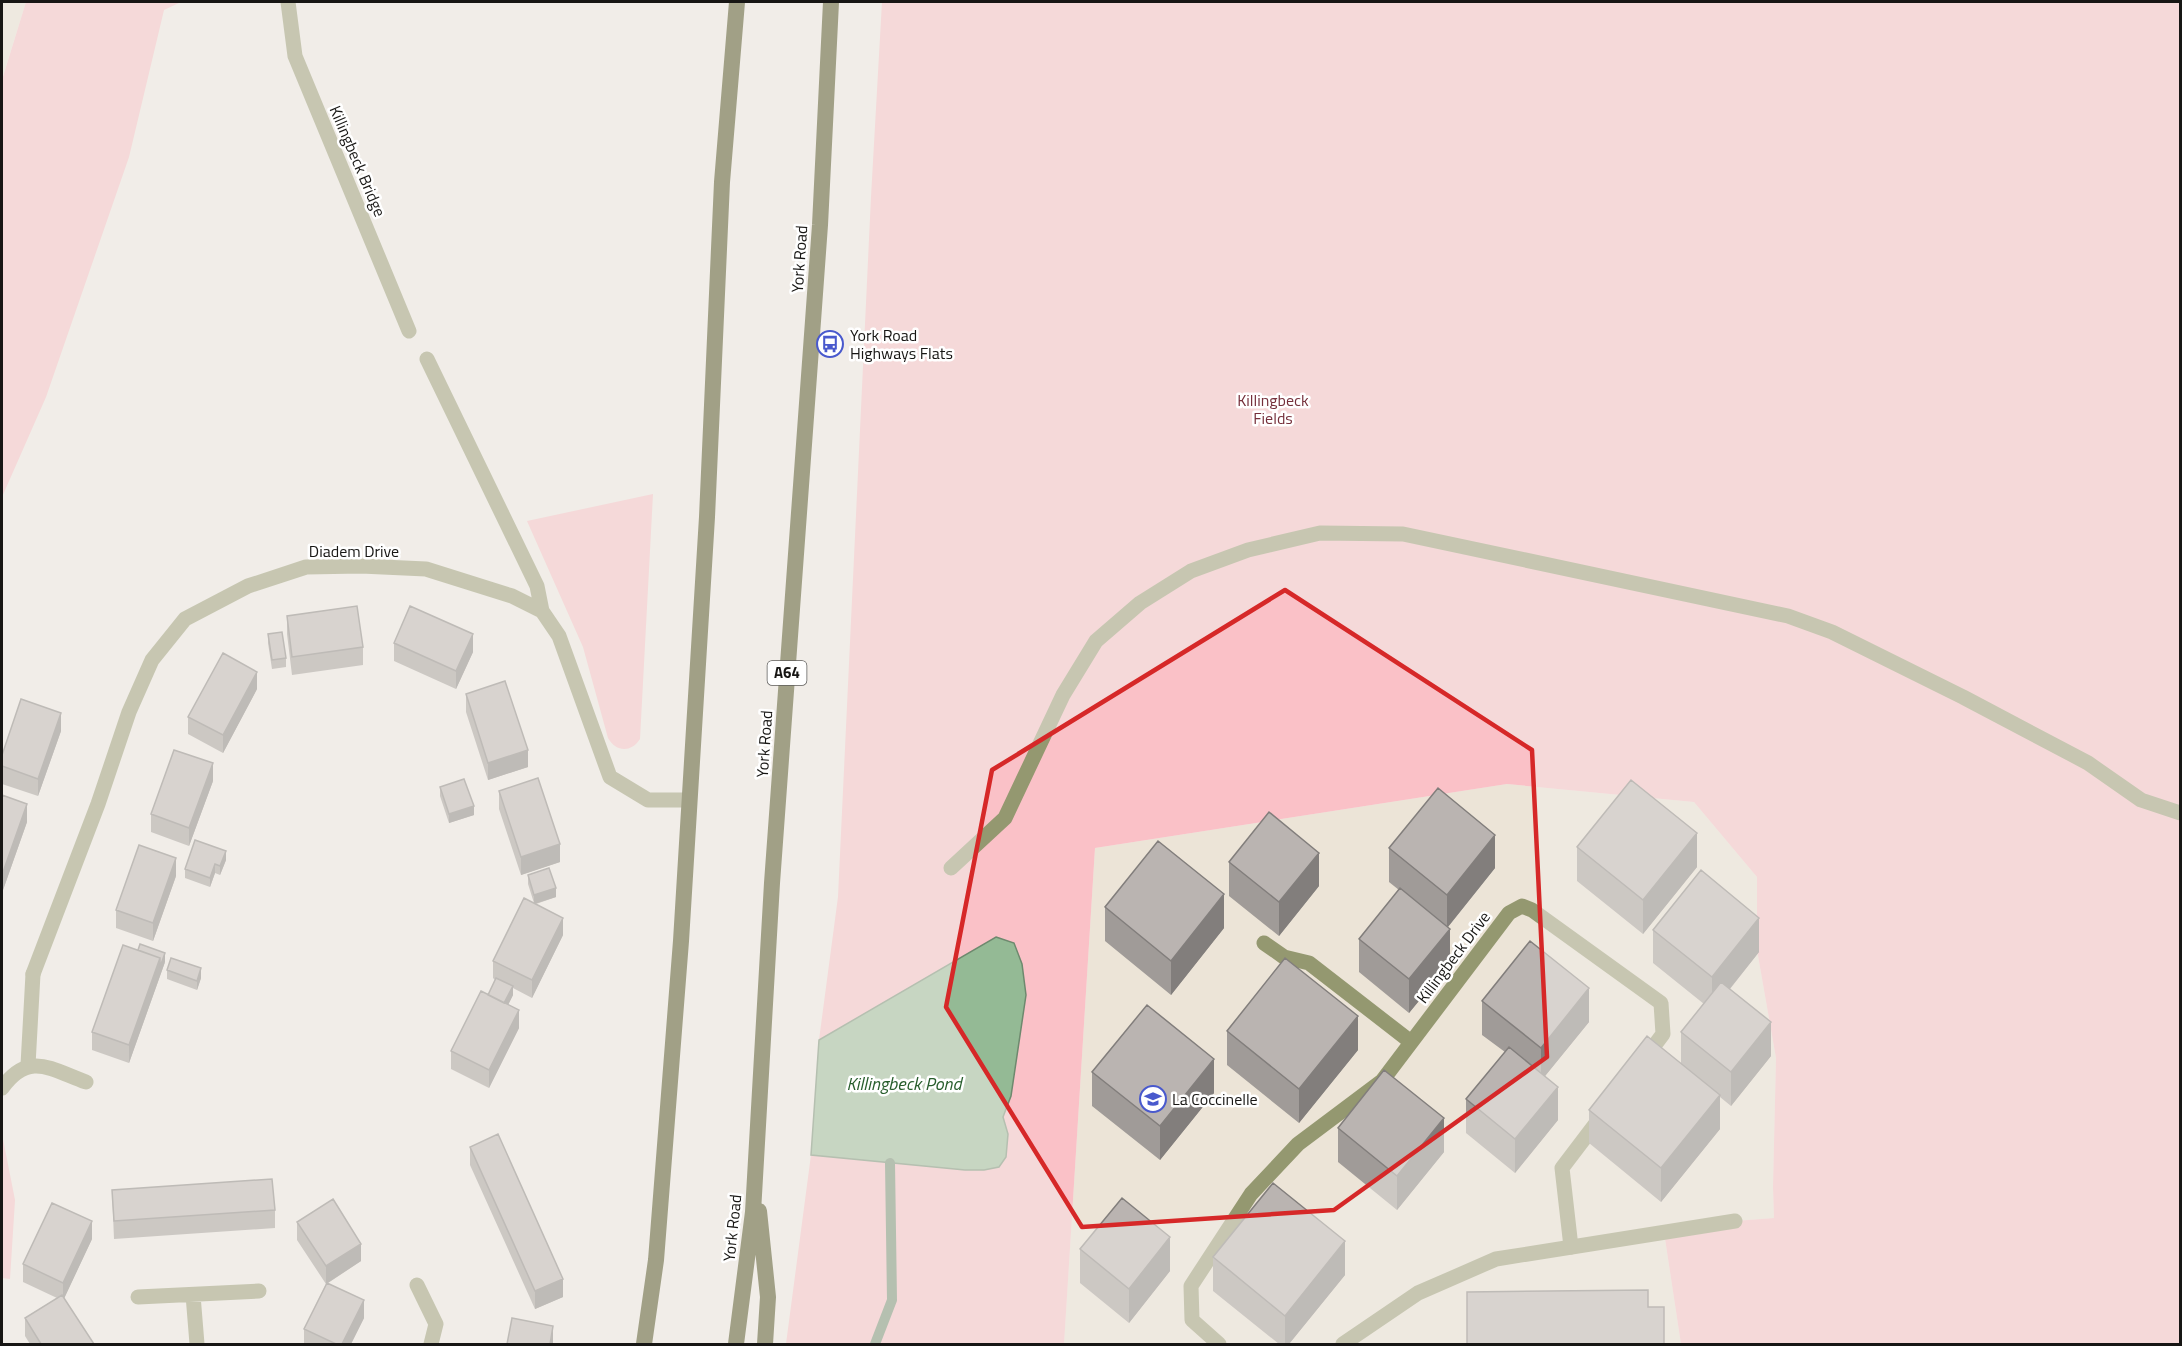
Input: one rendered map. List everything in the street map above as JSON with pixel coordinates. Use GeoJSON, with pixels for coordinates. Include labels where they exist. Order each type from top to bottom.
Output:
{"type":"FeatureCollection","features":[{"type":"Feature","properties":{"kind":"highway"},"geometry":{"type":"LineString","coordinates":[[644,1344],[656,1260],[681,941],[688,800],[708,517],[722,182],[737,2]]}},
{"type":"Feature","properties":{"kind":"highway","name":"York Road"},"geometry":{"type":"LineString","coordinates":[[736,1344],[753,1212],[772,883],[820,224],[831,2]]}},
{"type":"Feature","properties":{"kind":"highway"},"geometry":{"type":"LineString","coordinates":[[755,1168],[768,1297],[765,1344]]}},
{"type":"Feature","properties":{"kind":"street","name":"Killingbeck Bridge"},"geometry":{"type":"LineString","coordinates":[[288,2],[295,56],[409,331]]}},
{"type":"Feature","properties":{"kind":"street"},"geometry":{"type":"LineString","coordinates":[[427,359],[537,586],[542,611]]}},
{"type":"Feature","properties":{"kind":"street"},"geometry":{"type":"LineString","coordinates":[[951,868],[1005,818],[1063,695],[1096,641],[1140,603],[1191,571],[1248,550],[1320,533],[1403,534],[1788,616],[1832,632],[2024,729],[2088,763],[2141,800],[2181,813]]}},
{"type":"Feature","properties":{"kind":"street","name":"Diadem Drive"},"geometry":{"type":"LineString","coordinates":[[28,1065],[33,974],[98,804],[129,712],[152,660],[185,619],[248,586],[306,567],[362,566],[426,569],[512,596],[542,611],[559,636],[610,777],[648,800],[688,800]]}},
{"type":"Feature","properties":{"kind":"street","name":"Killingbeck Drive"},"geometry":{"type":"LineString","coordinates":[[1219,1344],[1192,1320],[1191,1286],[1251,1194],[1298,1144],[1382,1081],[1509,913],[1522,906],[1532,910],[1661,1003],[1663,1034],[1633,1075]]}},
{"type":"Feature","properties":{"kind":"street"},"geometry":{"type":"LineString","coordinates":[[1264,943],[1284,957],[1309,963],[1411,1042]]}},
{"type":"Feature","properties":{"kind":"street"},"geometry":{"type":"LineString","coordinates":[[2,1088],[11,1075],[28,1065],[44,1066],[86,1082]]}},
{"type":"Feature","properties":{"kind":"street"},"geometry":{"type":"LineString","coordinates":[[1571,1247],[1562,1168],[1611,1103]]}},
{"type":"Feature","properties":{"kind":"street"},"geometry":{"type":"LineString","coordinates":[[1343,1344],[1418,1293],[1496,1259],[1735,1221]]}},
{"type":"Feature","properties":{"kind":"street"},"geometry":{"type":"LineString","coordinates":[[417,1285],[436,1324],[431,1344]]}},
{"type":"Feature","properties":{"kind":"street"},"geometry":{"type":"LineString","coordinates":[[138,1297],[259,1291]]}},
{"type":"Feature","properties":{"kind":"street"},"geometry":{"type":"LineString","coordinates":[[194,1295],[197,1344]]}},
{"type":"Feature","properties":{"kind":"highlighted area"},"geometry":{"type":"Polygon","coordinates":[[[1285,590],[1532,750],[1547,1057],[1334,1210],[1082,1227],[946,1007],[992,770],[1285,590]]]}},
{"type":"Feature","properties":{"kind":"shaded area"},"geometry":{"type":"Polygon","coordinates":[[[2,2],[26,2],[2,79],[2,2]]]}},
{"type":"Feature","properties":{"kind":"shaded area"},"geometry":{"type":"Polygon","coordinates":[[[1507,784],[1694,802],[1757,877],[1757,950],[1776,1058],[1774,1218],[1735,1221],[1664,1232],[1681,1344],[1064,1344],[1095,848],[1507,784]]]}},
{"type":"Feature","properties":{"kind":"green space"},"geometry":{"type":"Polygon","coordinates":[[[26,2],[181,2],[164,10],[129,157],[46,397],[2,497],[2,80],[26,2]]]}},
{"type":"Feature","properties":{"kind":"green space","name":"Killingbeck Fields"},"geometry":{"type":"Polygon","coordinates":[[[882,2],[2180,2],[2180,1344],[1681,1344],[1664,1232],[1735,1221],[1774,1218],[1776,1058],[1757,950],[1757,877],[1694,802],[1507,784],[1095,848],[1064,1344],[786,1344],[811,1155],[819,1040],[838,897],[882,2]]]}},
{"type":"Feature","properties":{"kind":"green space"},"geometry":{"type":"Polygon","coordinates":[[[653,494],[640,739],[632,747],[624,749],[615,746],[608,738],[583,647],[527,521],[653,494]]]}},
{"type":"Feature","properties":{"kind":"green space"},"geometry":{"type":"Polygon","coordinates":[[[2,1134],[15,1200],[10,1279],[2,1278],[2,1134]]]}},
{"type":"Feature","properties":{"kind":"water","name":"Killingbeck Pond"},"geometry":{"type":"Polygon","coordinates":[[[996,937],[1014,943],[1022,964],[1026,995],[1011,1096],[1003,1117],[1008,1134],[1006,1157],[999,1167],[965,1170],[811,1155],[819,1040],[996,937]]]}},
{"type":"Feature","properties":{"kind":"building"},"geometry":{"type":"Polygon","coordinates":[[[357,606],[363,647],[292,657],[287,616],[357,606]]]}},
{"type":"Feature","properties":{"kind":"building"},"geometry":{"type":"Polygon","coordinates":[[[410,606],[473,634],[456,671],[394,643],[410,606]]]}},
{"type":"Feature","properties":{"kind":"building"},"geometry":{"type":"Polygon","coordinates":[[[282,632],[286,658],[272,660],[268,634],[282,632]]]}},
{"type":"Feature","properties":{"kind":"building"},"geometry":{"type":"Polygon","coordinates":[[[223,653],[257,672],[223,735],[188,717],[223,653]]]}},
{"type":"Feature","properties":{"kind":"building"},"geometry":{"type":"Polygon","coordinates":[[[505,681],[528,750],[488,763],[466,694],[505,681]]]}},
{"type":"Feature","properties":{"kind":"building"},"geometry":{"type":"Polygon","coordinates":[[[21,699],[61,713],[38,779],[2,766],[2,755],[21,699]]]}},
{"type":"Feature","properties":{"kind":"building"},"geometry":{"type":"Polygon","coordinates":[[[174,750],[213,763],[189,828],[151,814],[174,750]]]}},
{"type":"Feature","properties":{"kind":"building"},"geometry":{"type":"Polygon","coordinates":[[[538,778],[560,844],[521,857],[499,791],[538,778]]]}},
{"type":"Feature","properties":{"kind":"building"},"geometry":{"type":"Polygon","coordinates":[[[464,779],[474,806],[449,814],[440,787],[464,779]]]}},
{"type":"Feature","properties":{"kind":"building"},"geometry":{"type":"Polygon","coordinates":[[[1631,780],[1697,833],[1643,900],[1577,847],[1631,780]]]}},
{"type":"Feature","properties":{"kind":"building"},"geometry":{"type":"Polygon","coordinates":[[[1438,788],[1495,835],[1447,895],[1389,848],[1438,788]]]}},
{"type":"Feature","properties":{"kind":"building"},"geometry":{"type":"Polygon","coordinates":[[[2,795],[27,804],[3,872],[2,871],[2,795]]]}},
{"type":"Feature","properties":{"kind":"building"},"geometry":{"type":"Polygon","coordinates":[[[1269,812],[1319,853],[1279,902],[1229,862],[1269,812]]]}},
{"type":"Feature","properties":{"kind":"building"},"geometry":{"type":"Polygon","coordinates":[[[195,840],[226,851],[220,866],[215,864],[210,878],[185,869],[195,840]]]}},
{"type":"Feature","properties":{"kind":"building"},"geometry":{"type":"Polygon","coordinates":[[[1158,841],[1224,894],[1171,961],[1105,907],[1158,841]]]}},
{"type":"Feature","properties":{"kind":"building"},"geometry":{"type":"Polygon","coordinates":[[[139,845],[176,858],[153,923],[116,910],[139,845]]]}},
{"type":"Feature","properties":{"kind":"building"},"geometry":{"type":"Polygon","coordinates":[[[549,868],[556,888],[534,895],[528,875],[549,868]]]}},
{"type":"Feature","properties":{"kind":"building"},"geometry":{"type":"Polygon","coordinates":[[[1701,870],[1759,918],[1712,977],[1653,930],[1701,870]]]}},
{"type":"Feature","properties":{"kind":"building"},"geometry":{"type":"Polygon","coordinates":[[[1400,888],[1450,929],[1409,979],[1359,939],[1400,888]]]}},
{"type":"Feature","properties":{"kind":"building"},"geometry":{"type":"Polygon","coordinates":[[[524,898],[563,918],[532,980],[493,961],[524,898]]]}},
{"type":"Feature","properties":{"kind":"building"},"geometry":{"type":"Polygon","coordinates":[[[1530,941],[1589,988],[1541,1048],[1482,1001],[1530,941]]]}},
{"type":"Feature","properties":{"kind":"building"},"geometry":{"type":"Polygon","coordinates":[[[140,944],[165,953],[160,967],[160,958],[138,950],[140,944]]]}},
{"type":"Feature","properties":{"kind":"building"},"geometry":{"type":"Polygon","coordinates":[[[123,945],[160,958],[129,1045],[92,1032],[123,945]]]}},
{"type":"Feature","properties":{"kind":"building"},"geometry":{"type":"Polygon","coordinates":[[[171,958],[201,968],[197,981],[167,970],[171,958]]]}},
{"type":"Feature","properties":{"kind":"building"},"geometry":{"type":"Polygon","coordinates":[[[1285,958],[1358,1016],[1299,1089],[1227,1031],[1285,958]]]}},
{"type":"Feature","properties":{"kind":"building"},"geometry":{"type":"Polygon","coordinates":[[[496,978],[513,986],[504,1003],[488,995],[496,978]]]}},
{"type":"Feature","properties":{"kind":"building"},"geometry":{"type":"Polygon","coordinates":[[[1721,982],[1771,1022],[1731,1072],[1681,1032],[1721,982]]]}},
{"type":"Feature","properties":{"kind":"building"},"geometry":{"type":"Polygon","coordinates":[[[481,991],[519,1010],[489,1070],[451,1051],[481,991]]]}},
{"type":"Feature","properties":{"kind":"building"},"geometry":{"type":"Polygon","coordinates":[[[1147,1005],[1214,1059],[1160,1126],[1092,1072],[1147,1005]]]}},
{"type":"Feature","properties":{"kind":"building"},"geometry":{"type":"Polygon","coordinates":[[[1647,1036],[1720,1095],[1661,1168],[1589,1110],[1647,1036]]]}},
{"type":"Feature","properties":{"kind":"building"},"geometry":{"type":"Polygon","coordinates":[[[1509,1047],[1558,1087],[1515,1139],[1466,1099],[1509,1047]]]}},
{"type":"Feature","properties":{"kind":"building"},"geometry":{"type":"Polygon","coordinates":[[[1384,1070],[1444,1118],[1397,1176],[1338,1128],[1384,1070]]]}},
{"type":"Feature","properties":{"kind":"building"},"geometry":{"type":"Polygon","coordinates":[[[498,1134],[563,1279],[535,1291],[470,1147],[498,1134]]]}},
{"type":"Feature","properties":{"kind":"building"},"geometry":{"type":"Polygon","coordinates":[[[272,1179],[275,1210],[114,1221],[112,1190],[272,1179]]]}},
{"type":"Feature","properties":{"kind":"building"},"geometry":{"type":"Polygon","coordinates":[[[1273,1183],[1345,1241],[1285,1316],[1213,1257],[1273,1183]]]}},
{"type":"Feature","properties":{"kind":"building"},"geometry":{"type":"Polygon","coordinates":[[[1122,1198],[1170,1237],[1129,1289],[1080,1249],[1122,1198]]]}},
{"type":"Feature","properties":{"kind":"building"},"geometry":{"type":"Polygon","coordinates":[[[333,1199],[361,1244],[326,1266],[297,1222],[333,1199]]]}},
{"type":"Feature","properties":{"kind":"building"},"geometry":{"type":"Polygon","coordinates":[[[52,1203],[92,1221],[63,1283],[23,1264],[52,1203]]]}},
{"type":"Feature","properties":{"kind":"building"},"geometry":{"type":"Polygon","coordinates":[[[327,1283],[364,1300],[342,1344],[336,1344],[304,1329],[327,1283]]]}},
{"type":"Feature","properties":{"kind":"building"},"geometry":{"type":"Polygon","coordinates":[[[1648,1290],[1648,1307],[1664,1307],[1664,1344],[1467,1344],[1467,1292],[1648,1290]]]}},
{"type":"Feature","properties":{"kind":"building"},"geometry":{"type":"Polygon","coordinates":[[[62,1295],[94,1344],[41,1344],[25,1318],[62,1295]]]}},
{"type":"Feature","properties":{"kind":"building"},"geometry":{"type":"Polygon","coordinates":[[[512,1318],[553,1326],[550,1344],[507,1344],[512,1318]]]}},
{"type":"Feature","properties":{"kind":"waterway"},"geometry":{"type":"LineString","coordinates":[[875,1344],[892,1300],[890,1163]]}},
{"type":"Feature","properties":{"kind":"place","name":"York Road Highways Flats"},"geometry":{"type":"Point","coordinates":[830,344]}},
{"type":"Feature","properties":{"kind":"place","name":"La Coccinelle"},"geometry":{"type":"Point","coordinates":[1153,1099]}}]}
